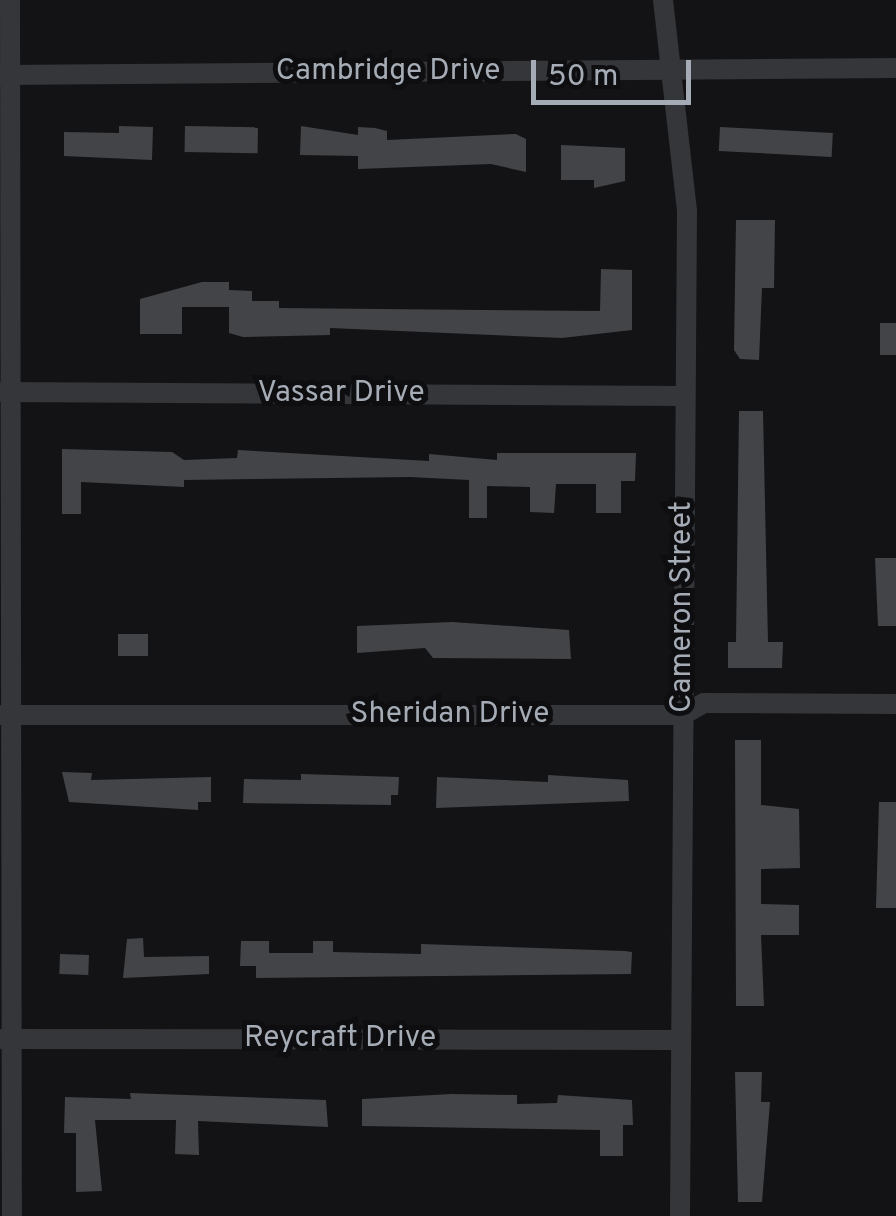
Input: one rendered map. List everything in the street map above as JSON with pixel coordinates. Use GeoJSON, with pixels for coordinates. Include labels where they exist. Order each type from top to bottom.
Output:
{"type":"FeatureCollection","features":[{"type":"Feature","properties":{"kind":"street"},"geometry":{"type":"LineString","coordinates":[[10,0],[4,75],[6,1039],[12,1216]]}},
{"type":"Feature","properties":{"kind":"street","name":"Cameron Street"},"geometry":{"type":"LineString","coordinates":[[663,0],[686,211],[680,1216]]}},
{"type":"Feature","properties":{"kind":"street","name":"Cambridge Drive"},"geometry":{"type":"LineString","coordinates":[[4,75],[896,68]]}},
{"type":"Feature","properties":{"kind":"street","name":"Vassar Drive"},"geometry":{"type":"LineString","coordinates":[[7,392],[683,396]]}},
{"type":"Feature","properties":{"kind":"street","name":"Sheridan Drive"},"geometry":{"type":"LineString","coordinates":[[7,715],[683,715],[704,703],[896,704]]}},
{"type":"Feature","properties":{"kind":"street","name":"Reycraft Drive"},"geometry":{"type":"LineString","coordinates":[[6,1039],[681,1040]]}},
{"type":"Feature","properties":{"kind":"building"},"geometry":{"type":"Polygon","coordinates":[[[119,126],[153,127],[152,160],[64,156],[64,132],[119,133],[119,126]]]}},
{"type":"Feature","properties":{"kind":"building"},"geometry":{"type":"Polygon","coordinates":[[[185,126],[258,127],[258,153],[185,152],[185,126]]]}},
{"type":"Feature","properties":{"kind":"building"},"geometry":{"type":"Polygon","coordinates":[[[301,126],[358,135],[358,127],[375,128],[387,131],[387,140],[516,134],[526,139],[526,172],[491,164],[358,169],[358,156],[300,155],[301,126]]]}},
{"type":"Feature","properties":{"kind":"building"},"geometry":{"type":"Polygon","coordinates":[[[720,127],[833,133],[832,157],[719,151],[720,127]]]}},
{"type":"Feature","properties":{"kind":"building"},"geometry":{"type":"Polygon","coordinates":[[[561,145],[625,148],[625,181],[594,188],[594,180],[561,180],[561,145]]]}},
{"type":"Feature","properties":{"kind":"building"},"geometry":{"type":"Polygon","coordinates":[[[736,220],[775,220],[774,288],[762,288],[759,360],[740,359],[734,350],[736,220]]]}},
{"type":"Feature","properties":{"kind":"building"},"geometry":{"type":"Polygon","coordinates":[[[601,269],[632,270],[632,330],[562,338],[330,328],[330,335],[243,337],[229,333],[229,307],[182,307],[182,334],[140,334],[140,299],[202,282],[229,282],[229,290],[252,291],[252,301],[279,301],[279,308],[600,311],[601,269]]]}},
{"type":"Feature","properties":{"kind":"building"},"geometry":{"type":"Polygon","coordinates":[[[880,323],[896,323],[896,355],[880,355],[880,323]]]}},
{"type":"Feature","properties":{"kind":"building"},"geometry":{"type":"Polygon","coordinates":[[[739,411],[763,411],[768,642],[783,642],[782,668],[728,668],[728,642],[736,642],[739,411]]]}},
{"type":"Feature","properties":{"kind":"building"},"geometry":{"type":"Polygon","coordinates":[[[62,449],[172,452],[184,460],[237,458],[238,450],[429,461],[429,454],[497,460],[497,453],[636,453],[635,481],[621,481],[621,513],[596,513],[596,484],[556,484],[554,513],[530,512],[530,487],[487,486],[487,518],[469,518],[469,480],[410,477],[184,480],[184,487],[81,482],[81,514],[62,514],[62,449]]]}},
{"type":"Feature","properties":{"kind":"building"},"geometry":{"type":"Polygon","coordinates":[[[875,558],[896,558],[896,626],[878,626],[875,558]]]}},
{"type":"Feature","properties":{"kind":"building"},"geometry":{"type":"Polygon","coordinates":[[[452,622],[569,630],[571,659],[433,658],[425,648],[357,653],[357,626],[452,622]]]}},
{"type":"Feature","properties":{"kind":"building"},"geometry":{"type":"Polygon","coordinates":[[[118,634],[148,634],[148,656],[118,656],[118,634]]]}},
{"type":"Feature","properties":{"kind":"building"},"geometry":{"type":"Polygon","coordinates":[[[735,740],[761,740],[761,805],[799,809],[800,868],[761,869],[761,904],[799,905],[799,935],[761,935],[764,1006],[736,1006],[735,740]]]}},
{"type":"Feature","properties":{"kind":"building"},"geometry":{"type":"Polygon","coordinates":[[[62,772],[92,773],[91,780],[211,777],[211,802],[198,802],[198,810],[69,802],[62,772]]]}},
{"type":"Feature","properties":{"kind":"building"},"geometry":{"type":"Polygon","coordinates":[[[301,774],[399,777],[398,795],[391,795],[391,805],[243,803],[244,779],[301,780],[301,774]]]}},
{"type":"Feature","properties":{"kind":"building"},"geometry":{"type":"Polygon","coordinates":[[[548,775],[628,780],[629,801],[436,808],[437,777],[548,782],[548,775]]]}},
{"type":"Feature","properties":{"kind":"building"},"geometry":{"type":"Polygon","coordinates":[[[879,802],[896,802],[896,908],[876,908],[879,802]]]}},
{"type":"Feature","properties":{"kind":"building"},"geometry":{"type":"Polygon","coordinates":[[[143,938],[144,957],[209,956],[209,974],[123,978],[127,939],[143,938]]]}},
{"type":"Feature","properties":{"kind":"building"},"geometry":{"type":"Polygon","coordinates":[[[241,941],[269,941],[269,953],[313,953],[313,941],[333,941],[333,952],[421,954],[421,944],[625,951],[632,952],[631,974],[256,978],[256,966],[240,966],[241,941]]]}},
{"type":"Feature","properties":{"kind":"building"},"geometry":{"type":"Polygon","coordinates":[[[60,954],[89,955],[88,975],[59,974],[60,954]]]}},
{"type":"Feature","properties":{"kind":"building"},"geometry":{"type":"Polygon","coordinates":[[[735,1072],[762,1072],[761,1102],[770,1102],[762,1202],[738,1202],[735,1072]]]}},
{"type":"Feature","properties":{"kind":"building"},"geometry":{"type":"Polygon","coordinates":[[[130,1093],[326,1100],[328,1127],[198,1121],[199,1155],[175,1154],[176,1120],[95,1120],[102,1191],[76,1192],[76,1133],[64,1133],[65,1097],[131,1099],[130,1093]]]}},
{"type":"Feature","properties":{"kind":"building"},"geometry":{"type":"Polygon","coordinates":[[[517,1095],[517,1104],[557,1103],[558,1095],[632,1100],[633,1125],[623,1125],[623,1156],[600,1156],[600,1130],[362,1126],[362,1099],[517,1095]]]}}]}
